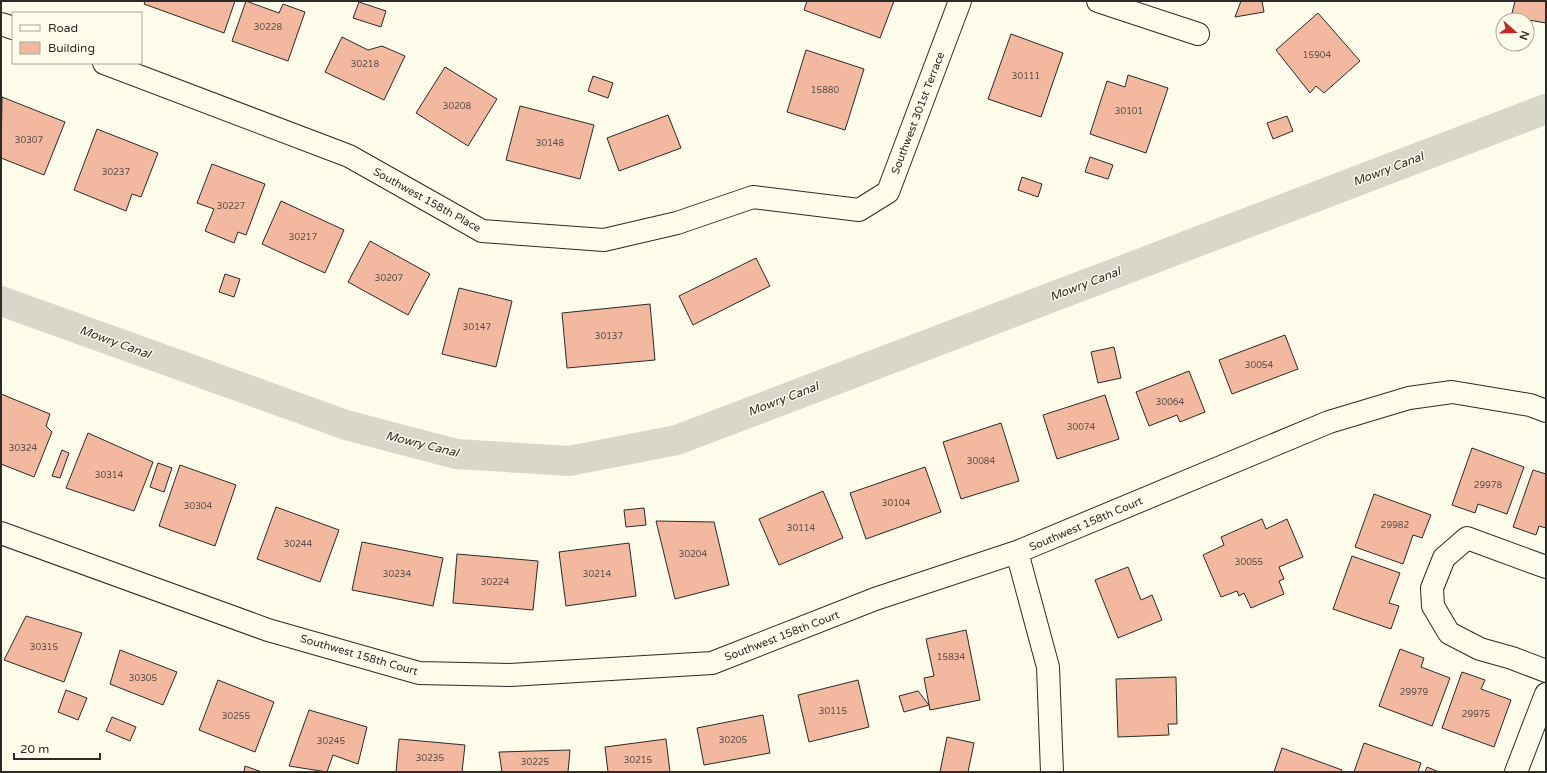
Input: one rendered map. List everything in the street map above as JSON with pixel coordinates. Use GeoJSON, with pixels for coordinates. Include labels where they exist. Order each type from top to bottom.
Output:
{"type":"FeatureCollection","features":[{"type":"Feature","properties":{"kind":"street","name":"Southwest 301st Terrace"},"geometry":{"type":"LineString","coordinates":[[858,210],[888,192],[960,1]]}},
{"type":"Feature","properties":{"kind":"street"},"geometry":{"type":"LineString","coordinates":[[1098,1],[1198,34]]}},
{"type":"Feature","properties":{"kind":"street"},"geometry":{"type":"LineString","coordinates":[[1,24],[12,28]]}},
{"type":"Feature","properties":{"kind":"street","name":"Southwest 158th Place"},"geometry":{"type":"LineString","coordinates":[[107,64],[349,156],[482,231],[604,240],[677,222],[753,197],[858,210]]}},
{"type":"Feature","properties":{"kind":"street","name":"Southwest 158th Court"},"geometry":{"type":"LineString","coordinates":[[1,533],[268,630],[419,673],[510,675],[712,663],[875,599],[1017,552],[1329,422],[1409,398],[1452,392],[1530,405],[1546,411]]}},
{"type":"Feature","properties":{"kind":"street"},"geometry":{"type":"LineString","coordinates":[[1546,567],[1467,538],[1444,558],[1432,588],[1433,606],[1449,632],[1480,649],[1512,658],[1546,672]]}},
{"type":"Feature","properties":{"kind":"street"},"geometry":{"type":"LineString","coordinates":[[1017,552],[1048,667],[1052,772]]}},
{"type":"Feature","properties":{"kind":"street"},"geometry":{"type":"LineString","coordinates":[[1516,772],[1546,694]]}},
{"type":"Feature","properties":{"kind":"building"},"geometry":{"type":"Polygon","coordinates":[[[145,1],[235,1],[224,33],[144,4],[145,1]]]}},
{"type":"Feature","properties":{"kind":"building"},"geometry":{"type":"Polygon","coordinates":[[[246,1],[279,13],[283,4],[305,12],[288,61],[232,41],[246,1]]]}},
{"type":"Feature","properties":{"kind":"building"},"geometry":{"type":"Polygon","coordinates":[[[807,1],[894,1],[880,38],[804,10],[807,1]]]}},
{"type":"Feature","properties":{"kind":"building"},"geometry":{"type":"Polygon","coordinates":[[[1241,1],[1262,1],[1264,12],[1235,17],[1241,1]]]}},
{"type":"Feature","properties":{"kind":"building"},"geometry":{"type":"Polygon","coordinates":[[[1515,1],[1546,1],[1546,23],[1535,21],[1535,12],[1512,12],[1515,1]]]}},
{"type":"Feature","properties":{"kind":"building"},"geometry":{"type":"Polygon","coordinates":[[[359,2],[386,11],[381,27],[353,18],[359,2]]]}},
{"type":"Feature","properties":{"kind":"building"},"geometry":{"type":"Polygon","coordinates":[[[1318,13],[1360,61],[1324,93],[1316,86],[1310,93],[1276,50],[1318,13]]]}},
{"type":"Feature","properties":{"kind":"building"},"geometry":{"type":"Polygon","coordinates":[[[1011,34],[1063,53],[1041,117],[988,99],[1011,34]]]}},
{"type":"Feature","properties":{"kind":"building"},"geometry":{"type":"Polygon","coordinates":[[[342,37],[368,50],[382,46],[405,56],[384,100],[325,72],[342,37]]]}},
{"type":"Feature","properties":{"kind":"building"},"geometry":{"type":"Polygon","coordinates":[[[806,50],[864,69],[845,130],[787,112],[806,50]]]}},
{"type":"Feature","properties":{"kind":"building"},"geometry":{"type":"Polygon","coordinates":[[[445,67],[497,99],[468,146],[416,113],[445,67]]]}},
{"type":"Feature","properties":{"kind":"building"},"geometry":{"type":"Polygon","coordinates":[[[1128,75],[1168,88],[1146,153],[1090,134],[1107,81],[1125,87],[1128,75]]]}},
{"type":"Feature","properties":{"kind":"building"},"geometry":{"type":"Polygon","coordinates":[[[593,76],[613,83],[608,98],[588,91],[593,76]]]}},
{"type":"Feature","properties":{"kind":"building"},"geometry":{"type":"Polygon","coordinates":[[[2,97],[65,122],[44,175],[1,158],[2,97]]]}},
{"type":"Feature","properties":{"kind":"building"},"geometry":{"type":"Polygon","coordinates":[[[520,106],[594,125],[580,179],[506,160],[520,106]]]}},
{"type":"Feature","properties":{"kind":"building"},"geometry":{"type":"Polygon","coordinates":[[[668,115],[681,148],[619,171],[607,138],[668,115]]]}},
{"type":"Feature","properties":{"kind":"building"},"geometry":{"type":"Polygon","coordinates":[[[1287,116],[1293,131],[1273,139],[1267,123],[1287,116]]]}},
{"type":"Feature","properties":{"kind":"building"},"geometry":{"type":"Polygon","coordinates":[[[97,129],[158,153],[141,197],[132,194],[126,211],[74,190],[97,129]]]}},
{"type":"Feature","properties":{"kind":"building"},"geometry":{"type":"Polygon","coordinates":[[[1090,157],[1113,165],[1108,179],[1085,172],[1090,157]]]}},
{"type":"Feature","properties":{"kind":"building"},"geometry":{"type":"Polygon","coordinates":[[[212,164],[265,184],[246,235],[238,232],[234,243],[205,231],[214,209],[197,203],[212,164]]]}},
{"type":"Feature","properties":{"kind":"building"},"geometry":{"type":"Polygon","coordinates":[[[1022,177],[1042,184],[1038,197],[1018,190],[1022,177]]]}},
{"type":"Feature","properties":{"kind":"building"},"geometry":{"type":"Polygon","coordinates":[[[281,201],[344,230],[325,273],[262,244],[281,201]]]}},
{"type":"Feature","properties":{"kind":"building"},"geometry":{"type":"Polygon","coordinates":[[[370,241],[430,274],[408,315],[348,282],[370,241]]]}},
{"type":"Feature","properties":{"kind":"building"},"geometry":{"type":"Polygon","coordinates":[[[756,258],[770,286],[693,325],[679,296],[756,258]]]}},
{"type":"Feature","properties":{"kind":"building"},"geometry":{"type":"Polygon","coordinates":[[[225,274],[240,279],[234,297],[219,292],[225,274]]]}},
{"type":"Feature","properties":{"kind":"building"},"geometry":{"type":"Polygon","coordinates":[[[459,288],[512,301],[496,367],[442,354],[459,288]]]}},
{"type":"Feature","properties":{"kind":"building"},"geometry":{"type":"Polygon","coordinates":[[[650,304],[655,360],[567,368],[562,313],[650,304]]]}},
{"type":"Feature","properties":{"kind":"building"},"geometry":{"type":"Polygon","coordinates":[[[1285,335],[1298,369],[1232,394],[1219,360],[1285,335]]]}},
{"type":"Feature","properties":{"kind":"building"},"geometry":{"type":"Polygon","coordinates":[[[1114,347],[1121,378],[1098,383],[1091,352],[1114,347]]]}},
{"type":"Feature","properties":{"kind":"building"},"geometry":{"type":"Polygon","coordinates":[[[1189,371],[1205,412],[1180,422],[1177,415],[1149,426],[1136,392],[1189,371]]]}},
{"type":"Feature","properties":{"kind":"building"},"geometry":{"type":"Polygon","coordinates":[[[1,394],[50,414],[46,426],[52,432],[34,477],[1,464],[1,394]]]}},
{"type":"Feature","properties":{"kind":"building"},"geometry":{"type":"Polygon","coordinates":[[[1105,395],[1119,439],[1057,459],[1043,415],[1105,395]]]}},
{"type":"Feature","properties":{"kind":"building"},"geometry":{"type":"Polygon","coordinates":[[[1001,423],[1019,481],[961,499],[943,442],[1001,423]]]}},
{"type":"Feature","properties":{"kind":"building"},"geometry":{"type":"Polygon","coordinates":[[[88,433],[153,462],[134,511],[66,488],[88,433]]]}},
{"type":"Feature","properties":{"kind":"building"},"geometry":{"type":"Polygon","coordinates":[[[1472,448],[1524,467],[1507,514],[1478,504],[1475,513],[1452,505],[1472,448]]]}},
{"type":"Feature","properties":{"kind":"building"},"geometry":{"type":"Polygon","coordinates":[[[62,450],[69,453],[60,478],[52,476],[62,450]]]}},
{"type":"Feature","properties":{"kind":"building"},"geometry":{"type":"Polygon","coordinates":[[[158,463],[172,468],[164,492],[150,487],[158,463]]]}},
{"type":"Feature","properties":{"kind":"building"},"geometry":{"type":"Polygon","coordinates":[[[180,465],[236,485],[215,546],[159,526],[180,465]]]}},
{"type":"Feature","properties":{"kind":"building"},"geometry":{"type":"Polygon","coordinates":[[[925,467],[941,512],[866,539],[850,493],[925,467]]]}},
{"type":"Feature","properties":{"kind":"building"},"geometry":{"type":"Polygon","coordinates":[[[1533,470],[1546,474],[1546,528],[1539,526],[1536,535],[1513,527],[1533,470]]]}},
{"type":"Feature","properties":{"kind":"building"},"geometry":{"type":"Polygon","coordinates":[[[823,491],[843,538],[779,565],[759,519],[823,491]]]}},
{"type":"Feature","properties":{"kind":"building"},"geometry":{"type":"Polygon","coordinates":[[[1374,494],[1431,515],[1422,538],[1413,535],[1403,564],[1355,547],[1374,494]]]}},
{"type":"Feature","properties":{"kind":"building"},"geometry":{"type":"Polygon","coordinates":[[[276,507],[339,530],[320,582],[257,559],[276,507]]]}},
{"type":"Feature","properties":{"kind":"building"},"geometry":{"type":"Polygon","coordinates":[[[644,508],[646,525],[626,527],[624,510],[644,508]]]}},
{"type":"Feature","properties":{"kind":"building"},"geometry":{"type":"Polygon","coordinates":[[[1262,519],[1266,529],[1287,519],[1303,557],[1279,567],[1284,579],[1279,581],[1284,594],[1251,608],[1244,593],[1239,596],[1237,591],[1221,597],[1203,555],[1224,545],[1221,537],[1262,519]]]}},
{"type":"Feature","properties":{"kind":"building"},"geometry":{"type":"Polygon","coordinates":[[[656,521],[714,522],[729,585],[675,599],[656,521]]]}},
{"type":"Feature","properties":{"kind":"building"},"geometry":{"type":"Polygon","coordinates":[[[362,542],[443,558],[433,606],[352,590],[362,542]]]}},
{"type":"Feature","properties":{"kind":"building"},"geometry":{"type":"Polygon","coordinates":[[[629,543],[636,596],[566,606],[559,552],[629,543]]]}},
{"type":"Feature","properties":{"kind":"building"},"geometry":{"type":"Polygon","coordinates":[[[457,554],[538,561],[533,610],[453,603],[457,554]]]}},
{"type":"Feature","properties":{"kind":"building"},"geometry":{"type":"Polygon","coordinates":[[[1352,556],[1400,573],[1389,603],[1399,606],[1391,629],[1333,609],[1352,556]]]}},
{"type":"Feature","properties":{"kind":"building"},"geometry":{"type":"Polygon","coordinates":[[[1128,567],[1141,600],[1152,595],[1162,620],[1118,638],[1095,580],[1128,567]]]}},
{"type":"Feature","properties":{"kind":"building"},"geometry":{"type":"Polygon","coordinates":[[[26,616],[82,633],[64,682],[4,660],[26,616]]]}},
{"type":"Feature","properties":{"kind":"building"},"geometry":{"type":"Polygon","coordinates":[[[966,630],[980,700],[930,710],[924,678],[934,676],[926,639],[966,630]]]}},
{"type":"Feature","properties":{"kind":"building"},"geometry":{"type":"Polygon","coordinates":[[[1400,649],[1424,658],[1421,667],[1450,678],[1432,726],[1379,706],[1400,649]]]}},
{"type":"Feature","properties":{"kind":"building"},"geometry":{"type":"Polygon","coordinates":[[[120,650],[177,672],[163,705],[110,684],[120,650]]]}},
{"type":"Feature","properties":{"kind":"building"},"geometry":{"type":"Polygon","coordinates":[[[1462,672],[1485,680],[1481,689],[1511,700],[1494,747],[1442,728],[1462,672]]]}},
{"type":"Feature","properties":{"kind":"building"},"geometry":{"type":"Polygon","coordinates":[[[1176,677],[1177,724],[1168,724],[1169,735],[1118,737],[1116,679],[1176,677]]]}},
{"type":"Feature","properties":{"kind":"building"},"geometry":{"type":"Polygon","coordinates":[[[218,680],[274,702],[255,752],[199,730],[218,680]]]}},
{"type":"Feature","properties":{"kind":"building"},"geometry":{"type":"Polygon","coordinates":[[[858,680],[869,727],[809,742],[798,695],[858,680]]]}},
{"type":"Feature","properties":{"kind":"building"},"geometry":{"type":"Polygon","coordinates":[[[66,690],[87,698],[78,720],[58,712],[66,690]]]}},
{"type":"Feature","properties":{"kind":"building"},"geometry":{"type":"Polygon","coordinates":[[[918,691],[929,705],[904,712],[899,696],[918,691]]]}},
{"type":"Feature","properties":{"kind":"building"},"geometry":{"type":"Polygon","coordinates":[[[309,710],[367,727],[358,764],[333,755],[327,772],[289,766],[309,710]]]}},
{"type":"Feature","properties":{"kind":"building"},"geometry":{"type":"Polygon","coordinates":[[[763,715],[770,753],[704,765],[697,728],[763,715]]]}},
{"type":"Feature","properties":{"kind":"building"},"geometry":{"type":"Polygon","coordinates":[[[112,717],[136,727],[130,741],[106,731],[112,717]]]}},
{"type":"Feature","properties":{"kind":"building"},"geometry":{"type":"Polygon","coordinates":[[[947,737],[974,743],[968,772],[940,772],[947,737]]]}},
{"type":"Feature","properties":{"kind":"building"},"geometry":{"type":"Polygon","coordinates":[[[399,739],[465,745],[462,772],[396,772],[399,739]]]}},
{"type":"Feature","properties":{"kind":"building"},"geometry":{"type":"Polygon","coordinates":[[[666,739],[670,772],[608,772],[605,747],[666,739]]]}},
{"type":"Feature","properties":{"kind":"building"},"geometry":{"type":"Polygon","coordinates":[[[1364,743],[1421,763],[1418,772],[1354,772],[1364,743]]]}},
{"type":"Feature","properties":{"kind":"building"},"geometry":{"type":"Polygon","coordinates":[[[1282,748],[1342,770],[1341,772],[1274,772],[1282,748]]]}},
{"type":"Feature","properties":{"kind":"building"},"geometry":{"type":"Polygon","coordinates":[[[570,750],[568,772],[502,772],[499,752],[570,750]]]}},
{"type":"Feature","properties":{"kind":"building"},"geometry":{"type":"Polygon","coordinates":[[[245,766],[259,771],[263,772],[244,772],[245,766]]]}},
{"type":"Feature","properties":{"kind":"building"},"geometry":{"type":"Polygon","coordinates":[[[1427,767],[1439,772],[1425,772],[1427,767]]]}},
{"type":"Feature","properties":{"kind":"waterway","name":"Mowry Canal"},"geometry":{"type":"LineString","coordinates":[[1,301],[346,425],[456,454],[569,461],[677,440],[1546,109]]}}]}
